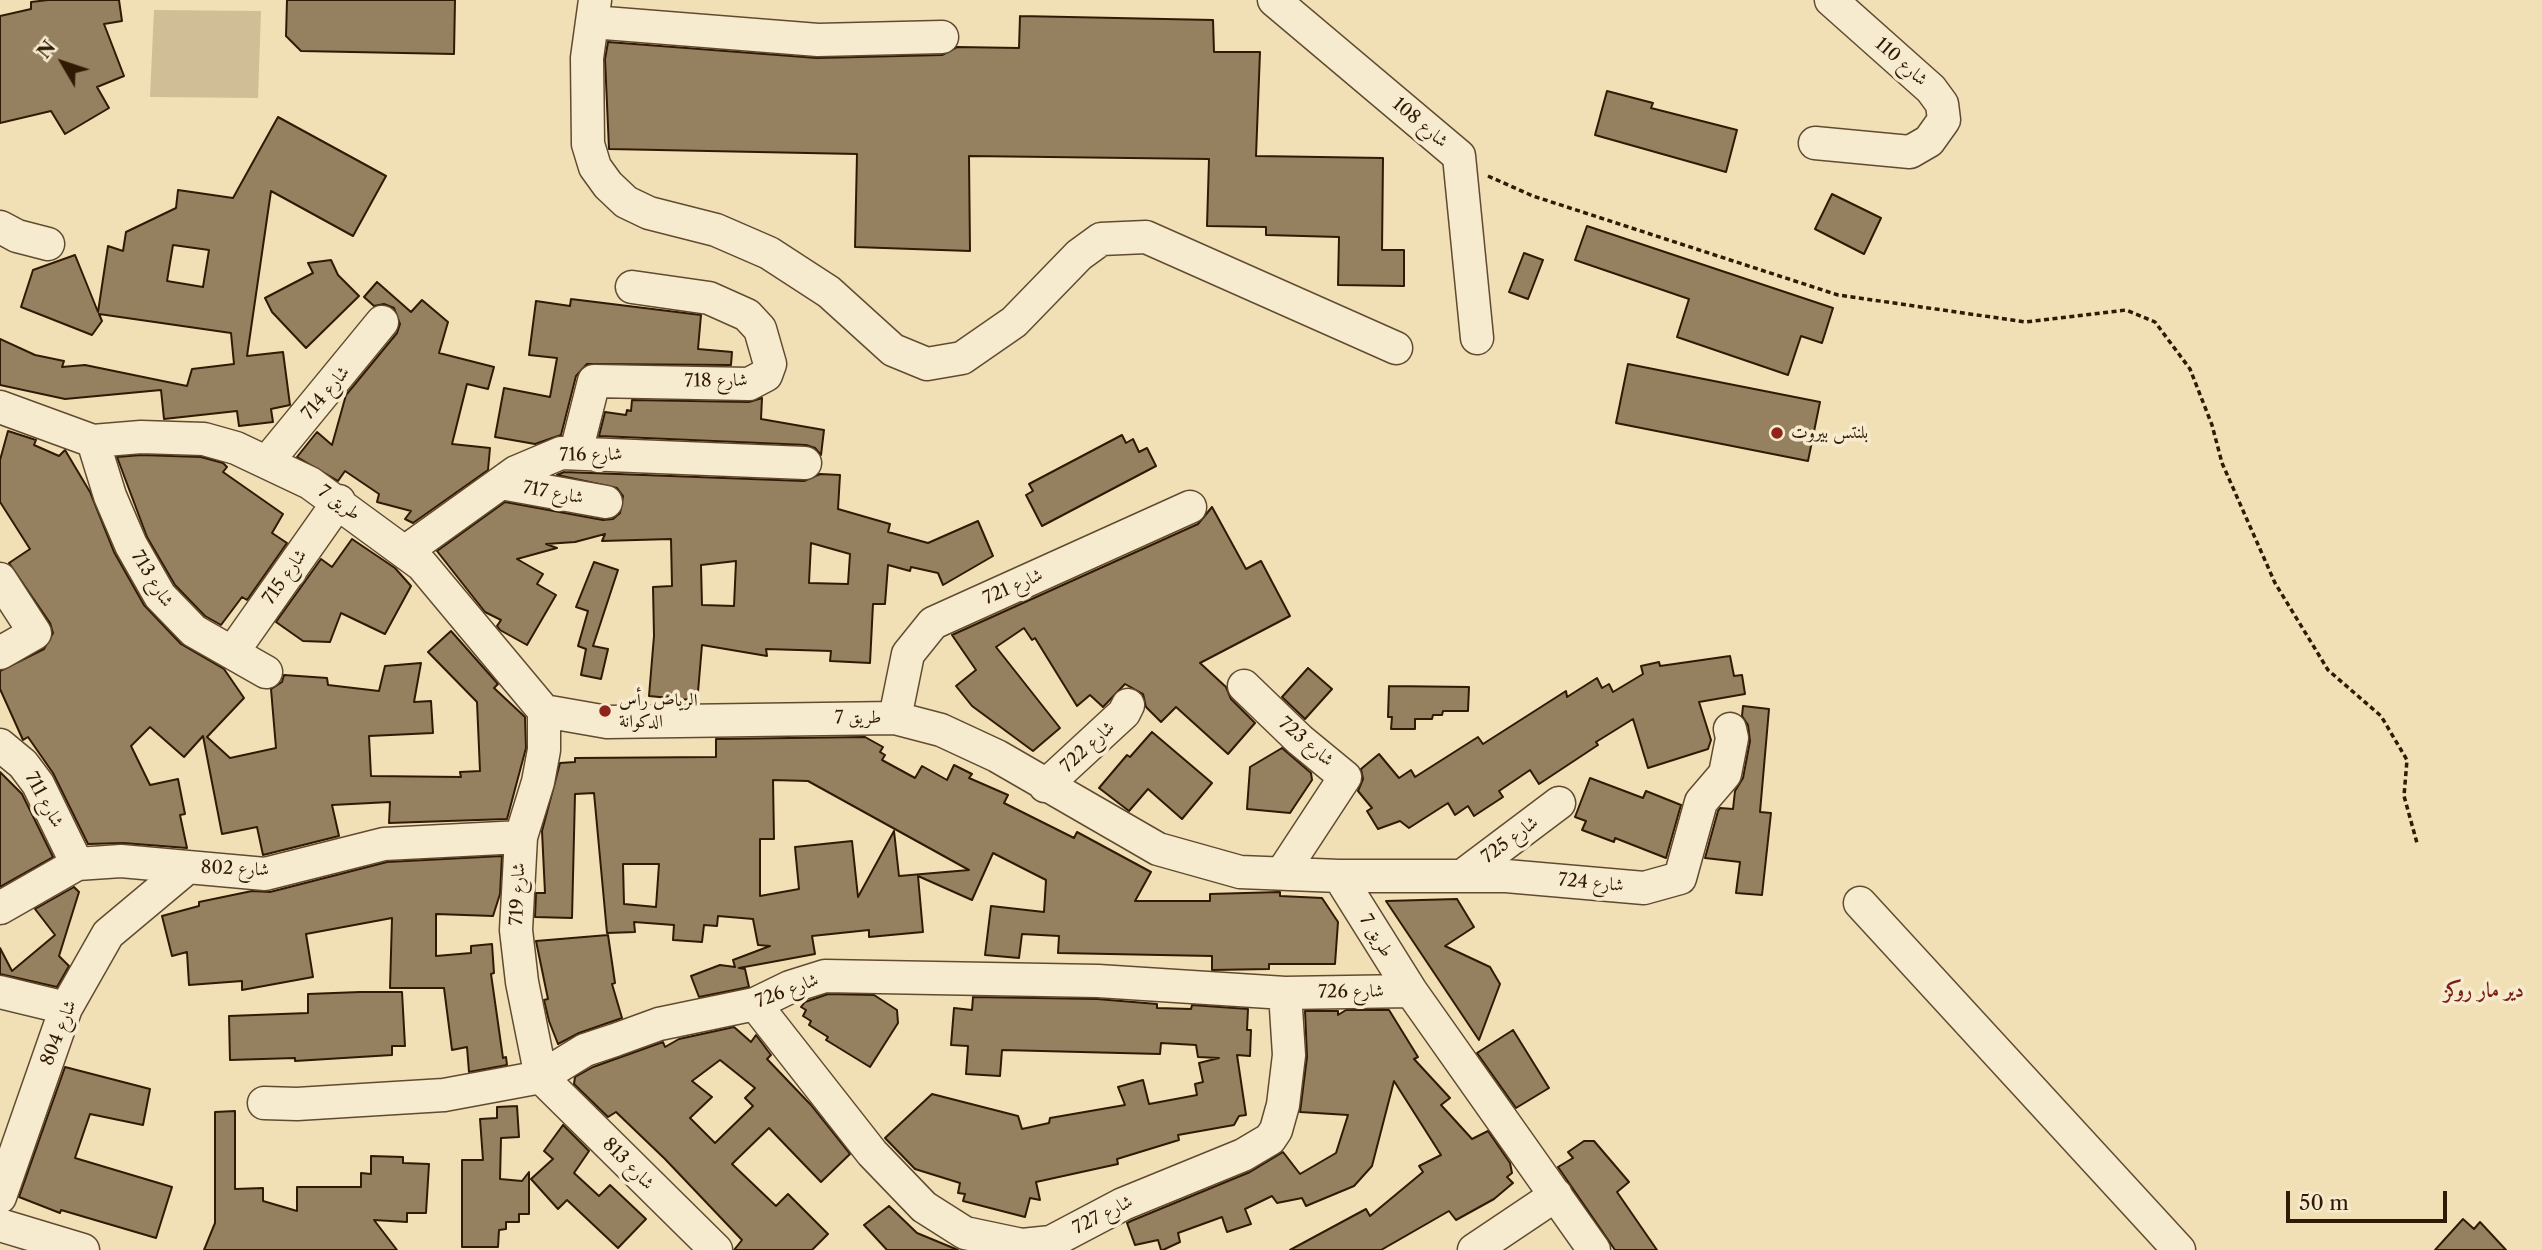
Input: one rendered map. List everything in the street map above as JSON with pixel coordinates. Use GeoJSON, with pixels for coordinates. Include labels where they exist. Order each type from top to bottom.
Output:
{"type":"FeatureCollection","features":[{"type":"Feature","properties":{"kind":"street","name":"شارع 108"},"geometry":{"type":"LineString","coordinates":[[1274,0],[1459,156],[1477,338]]}},
{"type":"Feature","properties":{"kind":"street","name":"شارع 110"},"geometry":{"type":"LineString","coordinates":[[1815,143],[1910,152],[1929,141],[1944,120],[1942,104],[1925,82],[1831,0]]}},
{"type":"Feature","properties":{"kind":"street"},"geometry":{"type":"LineString","coordinates":[[942,37],[818,40],[594,11],[587,58],[588,144],[596,167],[608,185],[626,202],[649,213],[716,230],[769,253],[829,292],[893,350],[927,364],[962,358],[1014,322],[1079,255],[1101,239],[1146,237],[1396,348]]}},
{"type":"Feature","properties":{"kind":"street"},"geometry":{"type":"LineString","coordinates":[[0,227],[17,236],[48,244]]}},
{"type":"Feature","properties":{"kind":"street","name":"شارع 718"},"geometry":{"type":"LineString","coordinates":[[576,452],[594,381],[748,384],[766,375],[770,364],[760,329],[747,315],[709,298],[632,287]]}},
{"type":"Feature","properties":{"kind":"street","name":"شارع 714"},"geometry":{"type":"LineString","coordinates":[[267,462],[382,322]]}},
{"type":"Feature","properties":{"kind":"street","name":"7 طريق"},"geometry":{"type":"LineString","coordinates":[[0,407],[93,442],[141,437],[204,439],[267,462],[339,501],[422,565],[544,711],[607,722],[895,718],[941,730],[997,756],[1157,849],[1240,872],[1339,876],[1410,991],[1594,1250]]}},
{"type":"Feature","properties":{"kind":"street","name":"شارع 713"},"geometry":{"type":"LineString","coordinates":[[93,442],[110,496],[131,545],[160,596],[194,631],[266,673]]}},
{"type":"Feature","properties":{"kind":"street","name":"شارع 716"},"geometry":{"type":"LineString","coordinates":[[406,551],[500,483],[544,457],[576,452],[805,463]]}},
{"type":"Feature","properties":{"kind":"street","name":"شارع 717"},"geometry":{"type":"LineString","coordinates":[[500,483],[606,502]]}},
{"type":"Feature","properties":{"kind":"street","name":"شارع 715"},"geometry":{"type":"LineString","coordinates":[[232,653],[339,501]]}},
{"type":"Feature","properties":{"kind":"street","name":"شارع 721"},"geometry":{"type":"LineString","coordinates":[[895,718],[908,654],[933,623],[1190,507]]}},
{"type":"Feature","properties":{"kind":"street"},"geometry":{"type":"LineString","coordinates":[[0,579],[35,633],[0,653]]}},
{"type":"Feature","properties":{"kind":"street","name":"شارع 723"},"geometry":{"type":"LineString","coordinates":[[1244,687],[1345,777],[1282,873]]}},
{"type":"Feature","properties":{"kind":"street","name":"شارع 722"},"geometry":{"type":"LineString","coordinates":[[1045,786],[1124,713],[1128,705]]}},
{"type":"Feature","properties":{"kind":"street","name":"شارع 719"},"geometry":{"type":"LineString","coordinates":[[541,1077],[522,982],[516,930],[521,837],[540,772],[544,750],[544,711]]}},
{"type":"Feature","properties":{"kind":"street","name":"شارع 724"},"geometry":{"type":"LineString","coordinates":[[1339,876],[1506,876],[1644,888],[1680,878],[1701,802],[1726,774],[1730,729]]}},
{"type":"Feature","properties":{"kind":"street","name":"شارع 711"},"geometry":{"type":"LineString","coordinates":[[0,745],[23,764],[38,784],[76,864]]}},
{"type":"Feature","properties":{"kind":"street","name":"شارع 725"},"geometry":{"type":"LineString","coordinates":[[1462,876],[1559,803]]}},
{"type":"Feature","properties":{"kind":"street","name":"شارع 802"},"geometry":{"type":"LineString","coordinates":[[0,908],[76,864],[121,861],[265,874],[384,844],[521,837]]}},
{"type":"Feature","properties":{"kind":"street","name":"شارع 804"},"geometry":{"type":"LineString","coordinates":[[0,1196],[66,1008],[108,934],[188,867]]}},
{"type":"Feature","properties":{"kind":"street"},"geometry":{"type":"LineString","coordinates":[[1860,903],[2179,1250]]}},
{"type":"Feature","properties":{"kind":"street","name":"شارع 726"},"geometry":{"type":"LineString","coordinates":[[264,1104],[444,1095],[541,1077],[585,1050],[659,1024],[755,1004],[790,987],[825,976],[1098,981],[1285,993],[1410,991]]}},
{"type":"Feature","properties":{"kind":"street"},"geometry":{"type":"LineString","coordinates":[[0,992],[66,1008]]}},
{"type":"Feature","properties":{"kind":"street","name":"شارع 727"},"geometry":{"type":"LineString","coordinates":[[755,1004],[872,1153],[924,1207],[965,1233],[1022,1245],[1051,1242],[1124,1203],[1243,1155],[1269,1139],[1276,1130],[1283,1105],[1289,1055],[1285,993]]}},
{"type":"Feature","properties":{"kind":"street","name":"شارع 813"},"geometry":{"type":"LineString","coordinates":[[541,1077],[716,1250]]}},
{"type":"Feature","properties":{"kind":"street"},"geometry":{"type":"LineString","coordinates":[[1474,1250],[1556,1195]]}},
{"type":"Feature","properties":{"kind":"street"},"geometry":{"type":"LineString","coordinates":[[0,1225],[83,1250]]}},
{"type":"Feature","properties":{"kind":"path"},"geometry":{"type":"LineString","coordinates":[[1459,156],[1482,173],[1533,196],[1838,295],[2026,322],[2126,310],[2155,322],[2190,369],[2212,425],[2222,463],[2275,583],[2328,670],[2381,716],[2407,760],[2404,796],[2417,843]]}},
{"type":"Feature","properties":{"kind":"shaded area"},"geometry":{"type":"Polygon","coordinates":[[[154,10],[261,11],[258,98],[150,97],[154,10]]]}},
{"type":"Feature","properties":{"kind":"building"},"geometry":{"type":"Polygon","coordinates":[[[119,0],[122,21],[104,24],[124,76],[97,87],[109,108],[65,134],[51,111],[0,123],[0,16],[31,9],[31,2],[119,0]]]}},
{"type":"Feature","properties":{"kind":"building"},"geometry":{"type":"Polygon","coordinates":[[[287,0],[455,0],[454,54],[301,51],[286,36],[287,0]]]}},
{"type":"Feature","properties":{"kind":"building"},"geometry":{"type":"Polygon","coordinates":[[[1020,16],[1213,20],[1214,52],[1260,52],[1256,156],[1383,158],[1382,250],[1404,250],[1404,286],[1338,285],[1339,237],[1266,235],[1266,227],[1207,226],[1209,159],[969,156],[970,251],[855,247],[857,154],[609,149],[605,59],[608,42],[817,58],[942,55],[957,47],[1019,48],[1020,16]]]}},
{"type":"Feature","properties":{"kind":"building"},"geometry":{"type":"Polygon","coordinates":[[[1607,91],[1653,103],[1651,108],[1737,130],[1726,172],[1595,135],[1607,91]]]}},
{"type":"Feature","properties":{"kind":"building"},"geometry":{"type":"Polygon","coordinates":[[[278,117],[386,176],[353,236],[271,191],[247,356],[283,352],[290,405],[271,409],[273,422],[239,426],[237,411],[164,419],[161,390],[65,399],[0,385],[0,339],[35,355],[64,361],[62,367],[85,365],[187,386],[192,369],[234,364],[231,333],[99,314],[102,321],[92,335],[21,307],[33,270],[75,255],[98,312],[108,246],[123,251],[126,232],[176,208],[178,190],[233,198],[278,117]],[[173,245],[167,281],[203,287],[209,250],[173,245]]]}},
{"type":"Feature","properties":{"kind":"building"},"geometry":{"type":"Polygon","coordinates":[[[1832,194],[1881,218],[1864,254],[1815,229],[1832,194]]]}},
{"type":"Feature","properties":{"kind":"building"},"geometry":{"type":"Polygon","coordinates":[[[1587,226],[1833,308],[1822,343],[1801,336],[1788,375],[1677,337],[1689,299],[1575,260],[1587,226]]]}},
{"type":"Feature","properties":{"kind":"building"},"geometry":{"type":"Polygon","coordinates":[[[1524,253],[1543,260],[1528,299],[1509,292],[1524,253]]]}},
{"type":"Feature","properties":{"kind":"building"},"geometry":{"type":"Polygon","coordinates":[[[331,260],[338,275],[359,296],[306,348],[272,312],[265,298],[313,273],[308,263],[331,260]]]}},
{"type":"Feature","properties":{"kind":"building"},"geometry":{"type":"Polygon","coordinates":[[[377,282],[411,312],[422,300],[448,322],[439,353],[494,367],[488,389],[467,384],[452,444],[490,448],[488,470],[413,523],[405,519],[411,511],[377,502],[379,494],[345,471],[338,481],[297,457],[317,432],[332,445],[346,395],[397,333],[400,324],[394,308],[384,304],[374,306],[364,297],[377,282]]]}},
{"type":"Feature","properties":{"kind":"building"},"geometry":{"type":"Polygon","coordinates":[[[571,299],[701,315],[698,349],[732,352],[731,365],[587,364],[576,376],[561,435],[535,444],[495,437],[504,388],[550,397],[557,358],[529,355],[536,301],[570,306],[571,299]]]}},
{"type":"Feature","properties":{"kind":"building"},"geometry":{"type":"Polygon","coordinates":[[[1628,364],[1820,402],[1808,461],[1616,423],[1628,364]]]}},
{"type":"Feature","properties":{"kind":"building"},"geometry":{"type":"Polygon","coordinates":[[[762,398],[761,419],[824,430],[821,455],[815,448],[806,445],[599,436],[605,412],[626,415],[627,410],[631,411],[632,400],[749,402],[762,398]]]}},
{"type":"Feature","properties":{"kind":"building"},"geometry":{"type":"Polygon","coordinates":[[[8,431],[36,440],[34,445],[59,456],[65,450],[90,492],[114,552],[144,605],[181,644],[224,669],[244,698],[207,737],[230,758],[276,748],[271,689],[282,682],[284,675],[327,678],[328,685],[379,691],[385,666],[421,663],[414,702],[431,701],[433,733],[369,736],[371,776],[461,777],[460,772],[480,771],[477,702],[428,652],[451,631],[498,684],[494,688],[525,717],[526,748],[507,819],[389,823],[390,802],[332,805],[339,836],[263,855],[257,827],[222,834],[203,736],[184,757],[150,727],[131,746],[150,785],[178,779],[185,814],[180,815],[187,848],[123,843],[88,844],[53,773],[28,737],[23,740],[0,689],[0,671],[44,649],[53,633],[50,623],[9,563],[30,549],[0,502],[0,460],[8,431]]]}},
{"type":"Feature","properties":{"kind":"building"},"geometry":{"type":"Polygon","coordinates":[[[1122,435],[1126,443],[1133,439],[1139,452],[1147,448],[1156,466],[1042,526],[1026,495],[1033,491],[1029,484],[1122,435]]]}},
{"type":"Feature","properties":{"kind":"building"},"geometry":{"type":"Polygon","coordinates":[[[117,457],[201,457],[223,463],[227,467],[223,472],[283,514],[272,533],[287,543],[247,600],[242,597],[221,625],[205,616],[175,585],[147,537],[117,457]]]}},
{"type":"Feature","properties":{"kind":"building"},"geometry":{"type":"Polygon","coordinates":[[[564,472],[804,481],[820,474],[840,475],[838,509],[890,524],[888,532],[928,543],[978,521],[993,556],[943,585],[938,573],[911,567],[910,571],[888,565],[885,604],[873,604],[870,663],[830,661],[831,651],[766,649],[767,656],[702,645],[698,692],[691,700],[649,696],[654,636],[653,587],[672,586],[671,539],[602,541],[605,534],[575,542],[546,544],[557,548],[517,559],[543,574],[537,584],[556,595],[527,645],[500,630],[497,626],[501,620],[485,612],[437,551],[505,502],[603,520],[613,519],[620,513],[623,496],[617,488],[557,475],[564,472]],[[811,543],[809,583],[848,584],[850,554],[811,543]],[[736,561],[701,565],[702,605],[734,606],[736,561]]]}},
{"type":"Feature","properties":{"kind":"building"},"geometry":{"type":"Polygon","coordinates":[[[1212,507],[1246,569],[1261,561],[1290,616],[1200,663],[1226,687],[1231,699],[1255,723],[1228,754],[1176,707],[1161,722],[1146,707],[1143,694],[1125,684],[1103,707],[1090,695],[1077,706],[1035,638],[1032,640],[1024,628],[996,647],[1060,728],[1033,751],[972,706],[956,686],[976,670],[952,635],[1198,524],[1212,507]]]}},
{"type":"Feature","properties":{"kind":"building"},"geometry":{"type":"Polygon","coordinates":[[[352,539],[395,568],[411,586],[385,634],[341,613],[330,642],[303,641],[276,622],[321,559],[332,567],[352,539]]]}},
{"type":"Feature","properties":{"kind":"building"},"geometry":{"type":"Polygon","coordinates":[[[594,562],[618,570],[593,646],[608,649],[601,679],[581,675],[586,649],[578,646],[588,611],[576,607],[594,562]]]}},
{"type":"Feature","properties":{"kind":"building"},"geometry":{"type":"Polygon","coordinates":[[[1730,656],[1734,676],[1742,675],[1745,694],[1699,702],[1711,740],[1708,749],[1648,768],[1633,719],[1596,742],[1598,745],[1539,784],[1530,770],[1499,791],[1503,797],[1474,816],[1468,806],[1455,815],[1448,803],[1409,828],[1400,821],[1378,829],[1367,811],[1372,808],[1358,791],[1363,779],[1361,769],[1379,754],[1399,778],[1411,770],[1415,777],[1478,737],[1483,744],[1566,691],[1567,697],[1597,678],[1602,688],[1609,684],[1613,692],[1643,674],[1641,666],[1659,662],[1660,666],[1730,656]]]}},
{"type":"Feature","properties":{"kind":"building"},"geometry":{"type":"Polygon","coordinates":[[[1308,668],[1332,689],[1305,719],[1282,697],[1308,668]]]}},
{"type":"Feature","properties":{"kind":"building"},"geometry":{"type":"Polygon","coordinates":[[[1389,686],[1469,687],[1468,711],[1443,711],[1442,715],[1433,715],[1432,719],[1415,719],[1415,729],[1391,729],[1392,717],[1388,717],[1389,686]]]}},
{"type":"Feature","properties":{"kind":"building"},"geometry":{"type":"Polygon","coordinates":[[[1743,706],[1769,709],[1760,812],[1771,813],[1762,895],[1736,893],[1740,862],[1705,858],[1718,811],[1720,808],[1733,809],[1735,791],[1743,778],[1750,741],[1748,725],[1742,716],[1743,706]]]}},
{"type":"Feature","properties":{"kind":"building"},"geometry":{"type":"Polygon","coordinates":[[[1152,732],[1212,783],[1182,819],[1148,789],[1129,811],[1099,788],[1127,755],[1130,757],[1152,732]]]}},
{"type":"Feature","properties":{"kind":"building"},"geometry":{"type":"Polygon","coordinates":[[[865,737],[883,747],[880,752],[885,755],[882,760],[915,778],[922,766],[947,780],[954,765],[972,774],[969,778],[1008,795],[1004,803],[1074,838],[1077,832],[1151,872],[1135,901],[1210,901],[1210,894],[1280,892],[1280,896],[1322,898],[1338,922],[1335,964],[1269,964],[1269,969],[1212,970],[1212,956],[1058,953],[1059,936],[1022,934],[1019,958],[985,955],[991,906],[1044,912],[1046,880],[993,853],[972,900],[918,876],[923,932],[869,937],[869,930],[812,936],[815,954],[739,968],[745,969],[749,987],[699,997],[691,976],[720,965],[735,967],[733,960],[770,946],[758,945],[753,919],[718,916],[717,926],[704,925],[702,942],[673,940],[674,925],[634,922],[635,932],[607,933],[594,793],[575,794],[572,918],[535,917],[536,893],[545,893],[542,831],[560,763],[575,762],[575,758],[716,757],[716,739],[865,737]],[[773,780],[774,839],[760,839],[760,896],[799,889],[795,847],[852,841],[858,897],[894,831],[899,876],[969,870],[808,781],[773,780]],[[623,864],[624,904],[656,907],[659,864],[623,864]]]}},
{"type":"Feature","properties":{"kind":"building"},"geometry":{"type":"Polygon","coordinates":[[[1282,748],[1311,773],[1312,780],[1290,813],[1247,809],[1250,767],[1282,748]]]}},
{"type":"Feature","properties":{"kind":"building"},"geometry":{"type":"Polygon","coordinates":[[[0,772],[22,794],[53,857],[0,887],[0,772]]]}},
{"type":"Feature","properties":{"kind":"building"},"geometry":{"type":"Polygon","coordinates":[[[1590,778],[1643,798],[1646,791],[1681,805],[1666,858],[1615,838],[1614,842],[1582,830],[1586,821],[1575,817],[1590,778]]]}},
{"type":"Feature","properties":{"kind":"building"},"geometry":{"type":"Polygon","coordinates":[[[502,856],[500,894],[493,916],[436,914],[436,956],[471,953],[471,946],[492,944],[494,973],[491,974],[503,1058],[506,1057],[507,1065],[469,1072],[467,1047],[452,1050],[444,988],[390,988],[392,918],[306,934],[313,977],[242,990],[242,981],[189,985],[187,952],[172,956],[162,916],[199,906],[199,902],[252,891],[270,892],[387,862],[502,856]]]}},
{"type":"Feature","properties":{"kind":"building"},"geometry":{"type":"Polygon","coordinates":[[[74,887],[79,892],[59,956],[69,966],[57,987],[0,974],[0,948],[12,971],[55,935],[35,909],[74,887]]]}},
{"type":"Feature","properties":{"kind":"building"},"geometry":{"type":"Polygon","coordinates":[[[1457,899],[1474,927],[1445,946],[1490,967],[1500,984],[1479,1040],[1386,901],[1457,899]]]}},
{"type":"Feature","properties":{"kind":"building"},"geometry":{"type":"Polygon","coordinates":[[[608,935],[615,983],[612,984],[622,1018],[579,1033],[558,1044],[544,1000],[548,999],[536,941],[608,935]]]}},
{"type":"Feature","properties":{"kind":"building"},"geometry":{"type":"Polygon","coordinates":[[[402,992],[405,1046],[392,1046],[392,1055],[295,1061],[295,1058],[230,1060],[229,1016],[308,1013],[308,994],[402,992]]]}},
{"type":"Feature","properties":{"kind":"building"},"geometry":{"type":"Polygon","coordinates":[[[828,994],[874,995],[897,1010],[898,1023],[870,1067],[826,1040],[828,1037],[809,1025],[811,1021],[803,1016],[806,1010],[801,1007],[805,1002],[828,994]]]}},
{"type":"Feature","properties":{"kind":"building"},"geometry":{"type":"Polygon","coordinates":[[[973,997],[1097,999],[1157,1004],[1157,1008],[1191,1009],[1192,1005],[1248,1009],[1247,1030],[1251,1030],[1250,1056],[1237,1055],[1246,1115],[1239,1116],[1234,1125],[1178,1135],[1179,1140],[1117,1159],[1118,1164],[1036,1182],[1040,1200],[1030,1198],[1025,1217],[963,1201],[965,1194],[958,1193],[960,1183],[915,1169],[885,1138],[932,1094],[1018,1116],[1022,1129],[1049,1123],[1050,1118],[1125,1105],[1118,1087],[1143,1080],[1149,1104],[1197,1095],[1195,1084],[1203,1082],[1199,1063],[1219,1058],[1198,1057],[1196,1045],[1161,1043],[1160,1054],[1002,1050],[1000,1076],[966,1074],[968,1046],[951,1045],[954,1008],[972,1010],[973,997]]]}},
{"type":"Feature","properties":{"kind":"building"},"geometry":{"type":"Polygon","coordinates":[[[1346,1010],[1389,1010],[1418,1057],[1414,1059],[1450,1098],[1441,1105],[1472,1139],[1488,1131],[1510,1163],[1512,1173],[1507,1177],[1513,1183],[1494,1199],[1456,1220],[1449,1211],[1381,1250],[1290,1250],[1366,1209],[1370,1216],[1423,1172],[1419,1166],[1441,1155],[1394,1081],[1372,1166],[1354,1186],[1306,1206],[1302,1198],[1277,1203],[1272,1196],[1245,1209],[1251,1224],[1227,1232],[1222,1217],[1178,1233],[1180,1242],[1163,1250],[1158,1240],[1135,1245],[1127,1223],[1131,1221],[1250,1172],[1283,1152],[1300,1174],[1336,1153],[1348,1115],[1300,1112],[1307,1057],[1305,1011],[1338,1011],[1338,1015],[1346,1010]]]}},
{"type":"Feature","properties":{"kind":"building"},"geometry":{"type":"Polygon","coordinates":[[[734,1027],[751,1042],[756,1035],[771,1055],[767,1059],[811,1105],[850,1154],[821,1182],[769,1128],[732,1164],[776,1206],[788,1194],[828,1234],[812,1250],[734,1250],[742,1240],[665,1159],[616,1112],[608,1117],[574,1084],[575,1077],[593,1067],[663,1042],[665,1047],[679,1039],[734,1027]],[[720,1060],[692,1081],[712,1097],[690,1118],[715,1143],[753,1106],[745,1098],[755,1088],[720,1060]]]}},
{"type":"Feature","properties":{"kind":"building"},"geometry":{"type":"Polygon","coordinates":[[[1513,1030],[1549,1088],[1516,1108],[1477,1053],[1513,1030]]]}},
{"type":"Feature","properties":{"kind":"building"},"geometry":{"type":"Polygon","coordinates":[[[65,1067],[150,1089],[143,1125],[90,1114],[75,1158],[172,1187],[156,1238],[61,1210],[60,1213],[19,1197],[65,1067]]]}},
{"type":"Feature","properties":{"kind":"building"},"geometry":{"type":"Polygon","coordinates":[[[517,1106],[519,1137],[501,1138],[500,1179],[522,1181],[529,1172],[529,1214],[519,1214],[519,1222],[506,1222],[506,1229],[499,1230],[498,1247],[462,1247],[462,1160],[483,1160],[480,1119],[497,1118],[497,1107],[517,1106]]]}},
{"type":"Feature","properties":{"kind":"building"},"geometry":{"type":"Polygon","coordinates":[[[235,1111],[235,1189],[263,1188],[263,1201],[297,1211],[297,1187],[361,1187],[361,1173],[371,1174],[371,1156],[403,1157],[403,1163],[429,1164],[426,1213],[407,1213],[407,1222],[374,1220],[397,1250],[204,1250],[215,1223],[215,1112],[235,1111]]]}},
{"type":"Feature","properties":{"kind":"building"},"geometry":{"type":"Polygon","coordinates":[[[563,1125],[589,1151],[574,1173],[599,1196],[610,1185],[646,1219],[618,1248],[567,1200],[558,1209],[531,1179],[553,1159],[544,1151],[563,1125]]]}},
{"type":"Feature","properties":{"kind":"building"},"geometry":{"type":"Polygon","coordinates":[[[1584,1141],[1594,1141],[1629,1182],[1617,1192],[1657,1250],[1615,1250],[1558,1167],[1573,1158],[1568,1152],[1584,1141]]]}},
{"type":"Feature","properties":{"kind":"building"},"geometry":{"type":"Polygon","coordinates":[[[889,1206],[917,1233],[958,1250],[887,1250],[864,1225],[889,1206]]]}},
{"type":"Feature","properties":{"kind":"building"},"geometry":{"type":"Polygon","coordinates":[[[2463,1219],[2474,1229],[2480,1222],[2506,1250],[2435,1250],[2463,1219]]]}},
{"type":"Feature","properties":{"kind":"place","name":"بلنتس بيروت"},"geometry":{"type":"Point","coordinates":[1777,433]}},
{"type":"Feature","properties":{"kind":"place","name":"الرياض رأس الدكوانة"},"geometry":{"type":"Point","coordinates":[605,711]}},
{"type":"Feature","properties":{"kind":"district","name":"دير مار روكز"},"geometry":{"type":"Point","coordinates":[2484,991]}}]}
